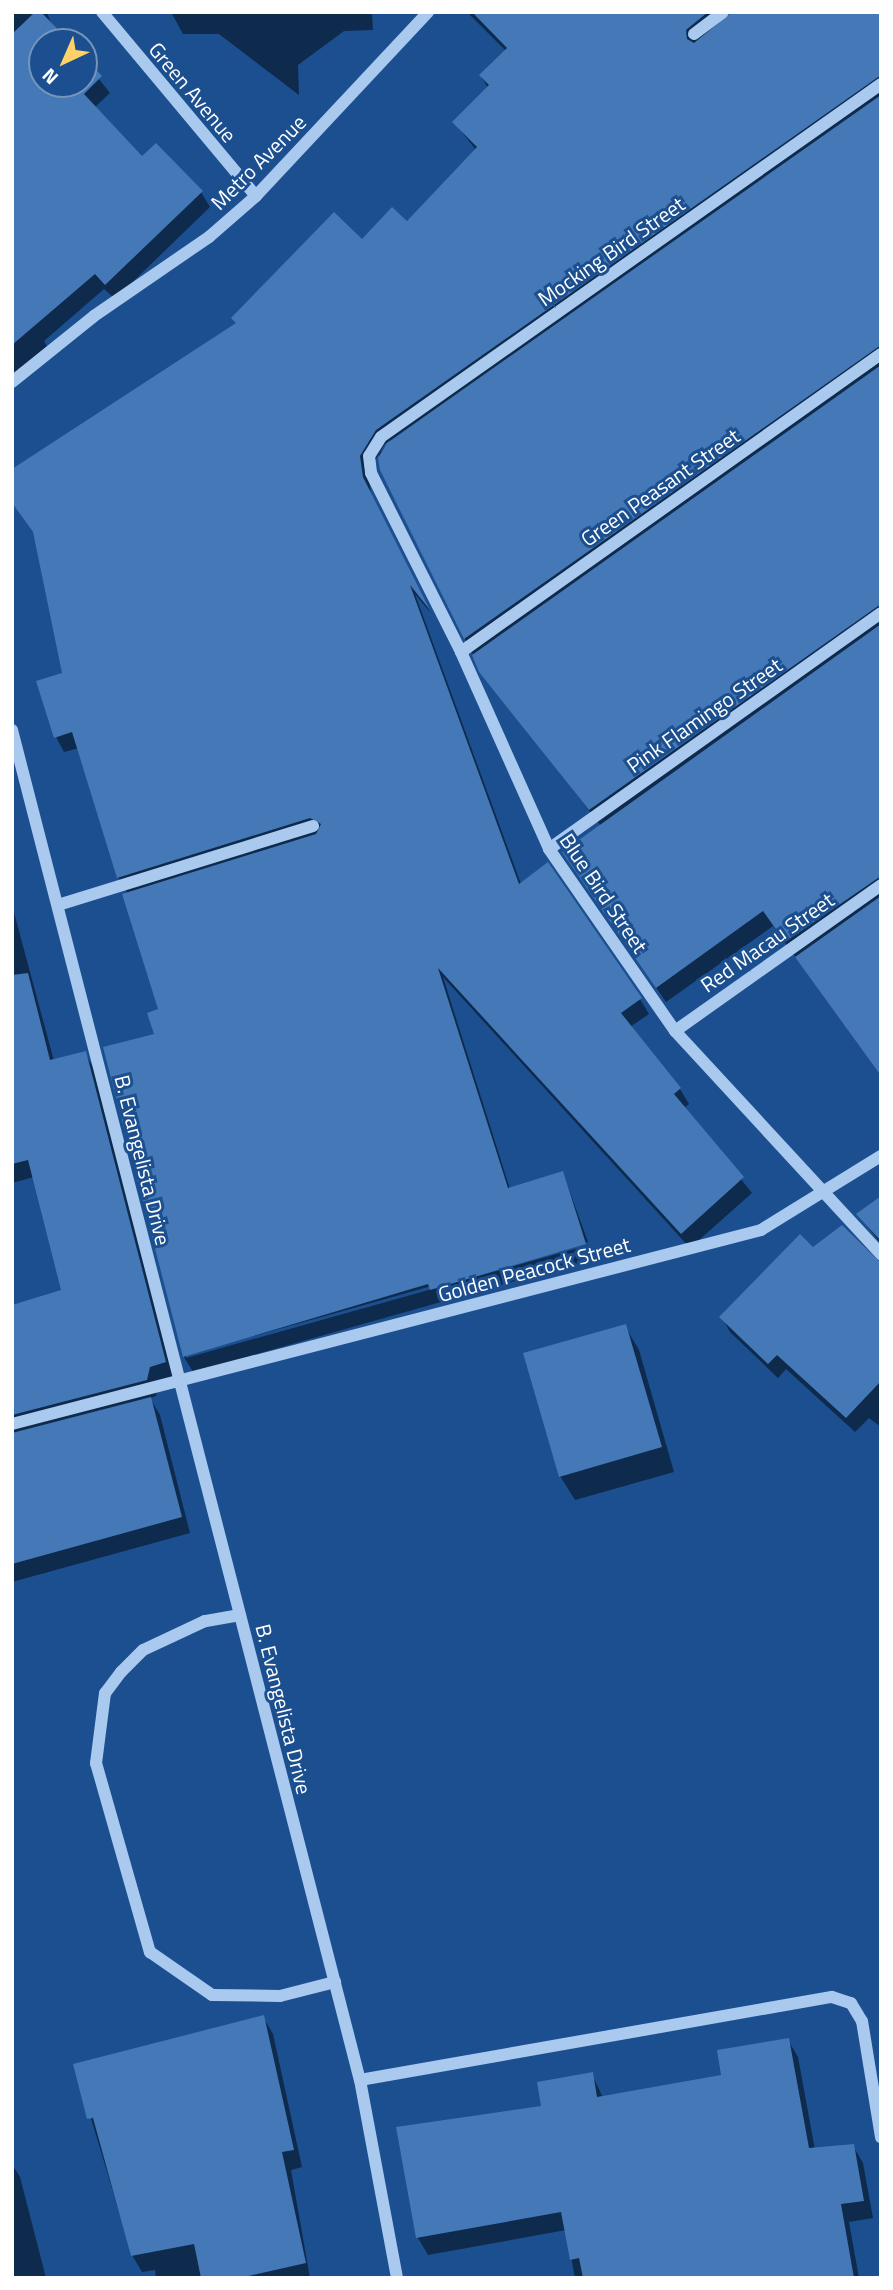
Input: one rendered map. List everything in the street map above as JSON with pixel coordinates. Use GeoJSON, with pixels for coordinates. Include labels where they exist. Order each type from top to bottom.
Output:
{"type":"FeatureCollection","features":[{"type":"Feature","properties":{"kind":"street","name":"Green Avenue"},"geometry":{"type":"LineString","coordinates":[[102,12],[256,196]]}},
{"type":"Feature","properties":{"kind":"street","name":"Metro Avenue"},"geometry":{"type":"LineString","coordinates":[[12,382],[94,316],[209,237],[256,196],[428,12]]}},
{"type":"Feature","properties":{"kind":"street"},"geometry":{"type":"LineString","coordinates":[[694,34],[723,12]]}},
{"type":"Feature","properties":{"kind":"street","name":"Mocking Bird Street"},"geometry":{"type":"LineString","coordinates":[[369,456],[382,437],[881,84]]}},
{"type":"Feature","properties":{"kind":"street","name":"Green Peasant Street"},"geometry":{"type":"LineString","coordinates":[[461,652],[881,354]]}},
{"type":"Feature","properties":{"kind":"street","name":"Blue Bird Street"},"geometry":{"type":"LineString","coordinates":[[369,456],[371,474],[461,652],[549,849],[675,1031],[822,1196],[881,1254]]}},
{"type":"Feature","properties":{"kind":"street","name":"Pink Flamingo Street"},"geometry":{"type":"LineString","coordinates":[[549,849],[881,613]]}},
{"type":"Feature","properties":{"kind":"street","name":"B. Evangelista Drive"},"geometry":{"type":"LineString","coordinates":[[12,730],[360,2080],[397,2278]]}},
{"type":"Feature","properties":{"kind":"street"},"geometry":{"type":"LineString","coordinates":[[58,905],[313,826]]}},
{"type":"Feature","properties":{"kind":"street","name":"Red Macau Street"},"geometry":{"type":"LineString","coordinates":[[675,1031],[881,885]]}},
{"type":"Feature","properties":{"kind":"street","name":"Golden Peacock Street"},"geometry":{"type":"LineString","coordinates":[[12,1424],[761,1230],[822,1196],[881,1156]]}},
{"type":"Feature","properties":{"kind":"street"},"geometry":{"type":"LineString","coordinates":[[240,1615],[193,1626],[143,1650],[121,1672],[105,1693],[96,1763],[149,1952],[212,1995],[279,1996],[335,1982]]}},
{"type":"Feature","properties":{"kind":"street"},"geometry":{"type":"LineString","coordinates":[[360,2080],[832,1997],[851,2003],[862,2021],[881,2137]]}},
{"type":"Feature","properties":{"kind":"building"},"geometry":{"type":"Polygon","coordinates":[[[35,12],[41,12],[56,28],[28,28],[28,98],[88,98],[142,156],[156,143],[203,191],[105,285],[95,274],[12,345],[12,34],[35,12]]]}},
{"type":"Feature","properties":{"kind":"building"},"geometry":{"type":"Polygon","coordinates":[[[472,12],[708,12],[686,30],[687,39],[694,43],[732,12],[881,12],[881,75],[376,430],[360,456],[363,477],[430,610],[410,585],[519,884],[548,862],[642,998],[621,1013],[681,1088],[674,1094],[744,1177],[681,1234],[438,968],[508,1188],[563,1171],[586,1244],[430,1290],[428,1284],[183,1357],[103,1047],[154,1034],[147,1013],[158,1009],[122,894],[316,834],[321,824],[310,818],[117,878],[72,732],[54,738],[36,681],[62,673],[33,532],[12,503],[12,469],[236,323],[231,318],[334,212],[362,239],[392,207],[407,221],[477,147],[452,122],[489,85],[479,75],[507,48],[472,12]]]}},
{"type":"Feature","properties":{"kind":"building"},"geometry":{"type":"Polygon","coordinates":[[[881,95],[881,345],[464,639],[380,470],[378,458],[387,443],[881,95]]]}},
{"type":"Feature","properties":{"kind":"building"},"geometry":{"type":"Polygon","coordinates":[[[881,365],[881,604],[589,810],[479,672],[472,655],[881,365]]]}},
{"type":"Feature","properties":{"kind":"building"},"geometry":{"type":"Polygon","coordinates":[[[881,624],[881,876],[785,942],[763,911],[656,988],[562,852],[881,624]]]}},
{"type":"Feature","properties":{"kind":"building"},"geometry":{"type":"Polygon","coordinates":[[[881,896],[881,1076],[795,957],[881,896]]]}},
{"type":"Feature","properties":{"kind":"building"},"geometry":{"type":"Polygon","coordinates":[[[28,973],[50,1060],[86,1051],[166,1362],[150,1367],[147,1380],[12,1415],[12,1305],[61,1290],[28,1160],[12,1164],[12,975],[28,973]]]}},
{"type":"Feature","properties":{"kind":"building"},"geometry":{"type":"Polygon","coordinates":[[[881,1196],[881,1241],[856,1214],[881,1196]]]}},
{"type":"Feature","properties":{"kind":"building"},"geometry":{"type":"Polygon","coordinates":[[[842,1225],[881,1263],[881,1381],[846,1418],[777,1355],[768,1364],[719,1317],[800,1234],[813,1247],[842,1225]]]}},
{"type":"Feature","properties":{"kind":"building"},"geometry":{"type":"Polygon","coordinates":[[[626,1324],[662,1447],[559,1477],[523,1353],[626,1324]]]}},
{"type":"Feature","properties":{"kind":"building"},"geometry":{"type":"Polygon","coordinates":[[[151,1397],[182,1517],[12,1564],[12,1433],[151,1397]]]}},
{"type":"Feature","properties":{"kind":"building"},"geometry":{"type":"Polygon","coordinates":[[[264,2015],[294,2150],[282,2152],[306,2263],[240,2278],[201,2278],[194,2244],[131,2256],[93,2118],[87,2119],[73,2064],[264,2015]]]}},
{"type":"Feature","properties":{"kind":"building"},"geometry":{"type":"Polygon","coordinates":[[[789,2038],[809,2148],[854,2144],[864,2201],[841,2204],[854,2278],[583,2278],[579,2258],[570,2260],[561,2212],[416,2238],[396,2127],[541,2106],[537,2082],[593,2072],[597,2097],[721,2075],[717,2050],[789,2038]]]}}]}
